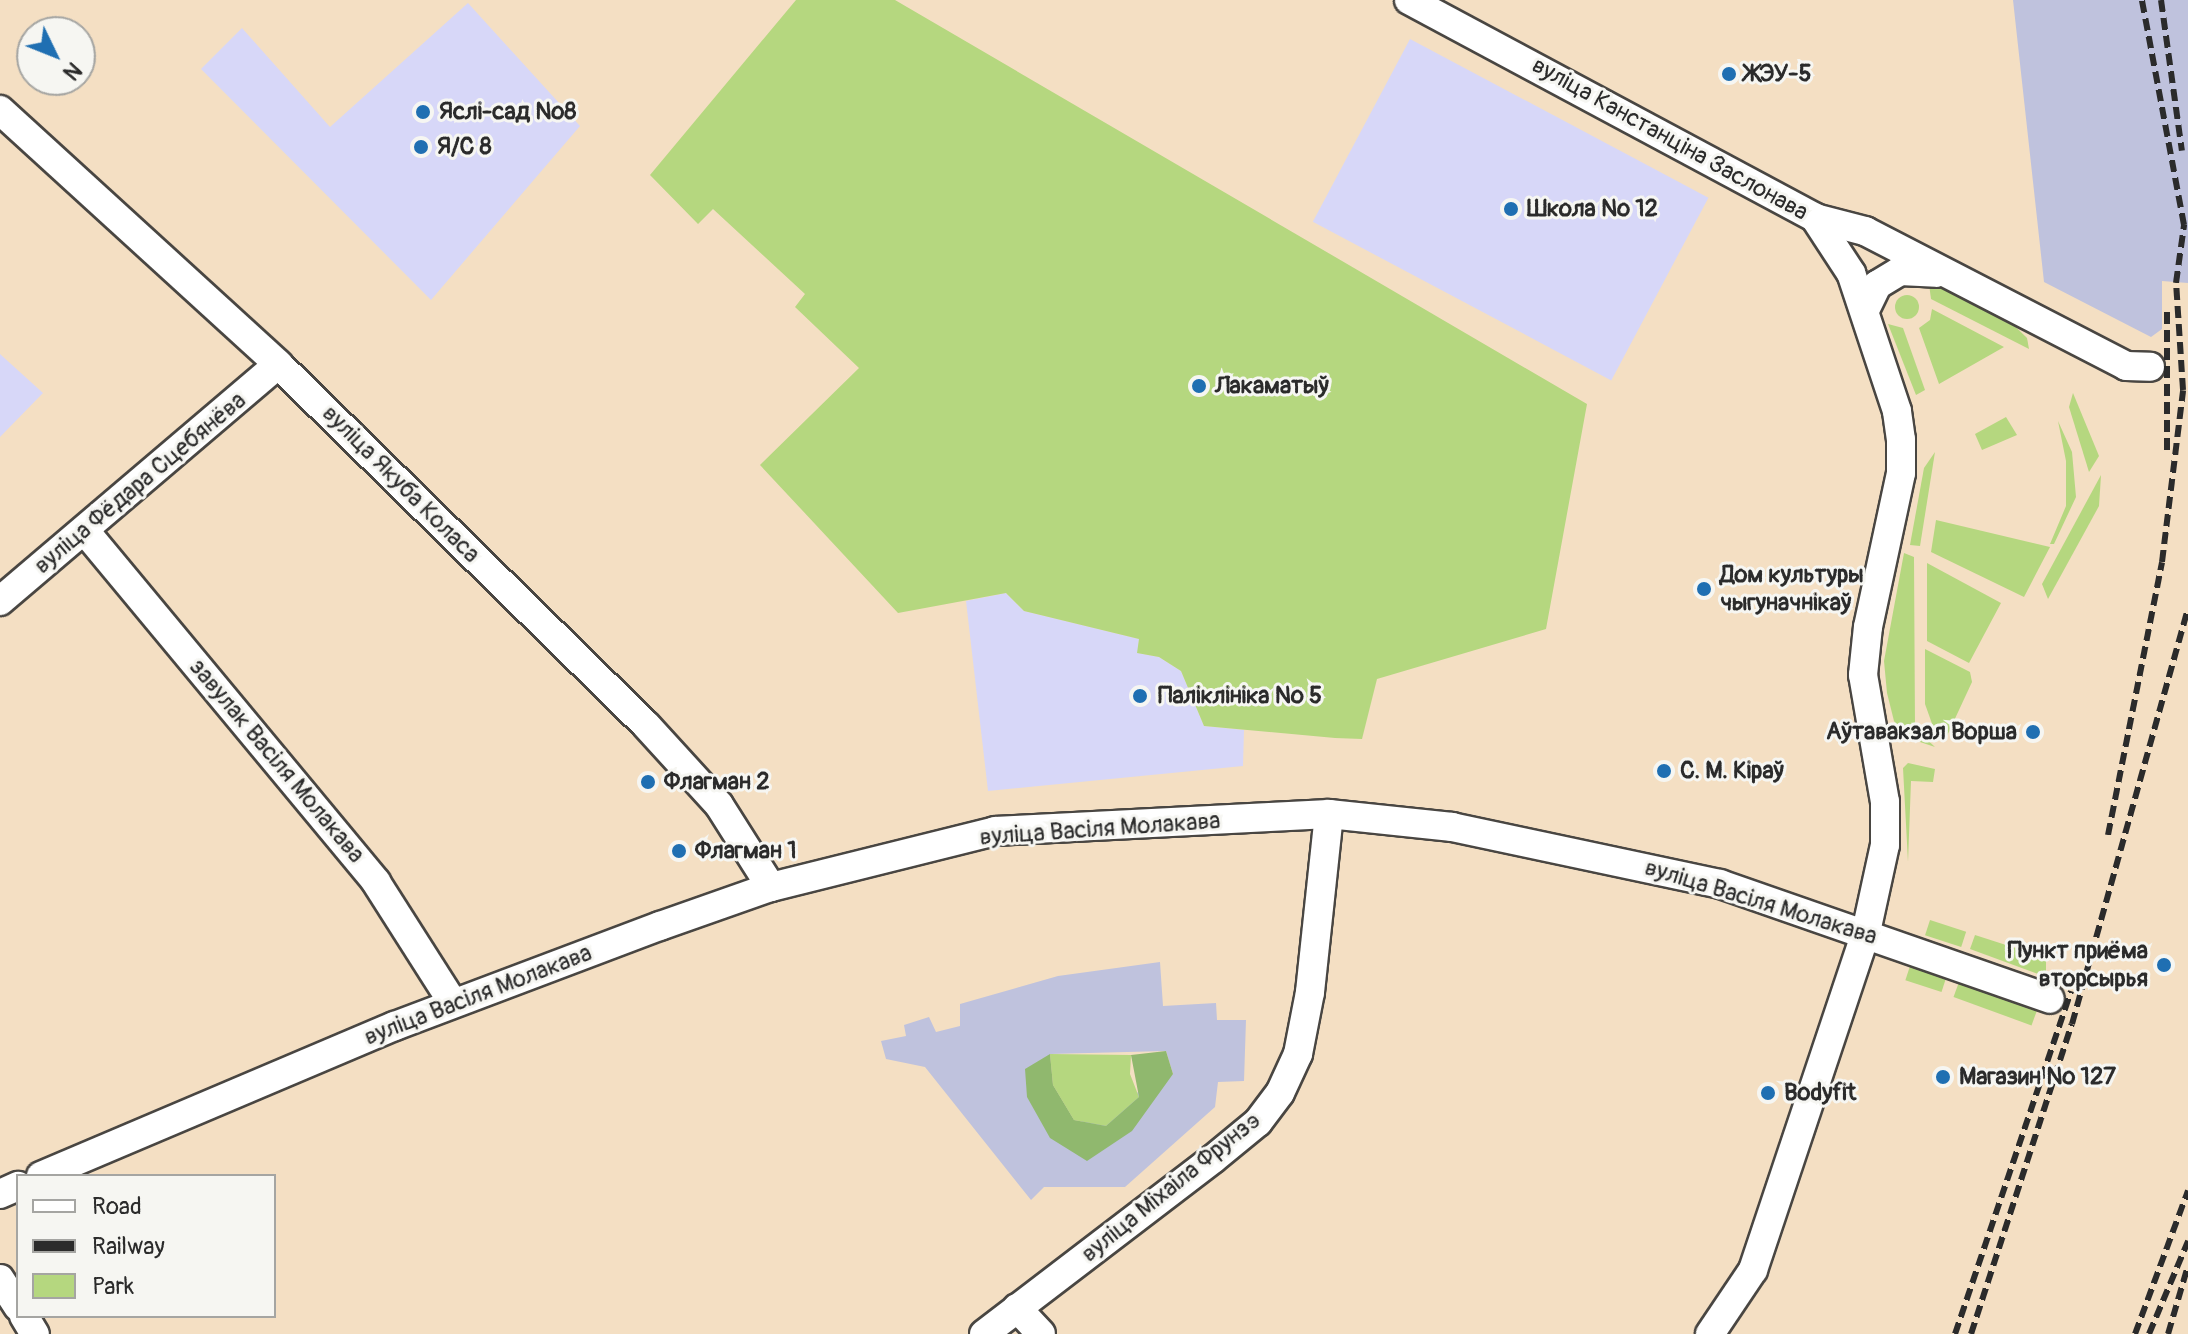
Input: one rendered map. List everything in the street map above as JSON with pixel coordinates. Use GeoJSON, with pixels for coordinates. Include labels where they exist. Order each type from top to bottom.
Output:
{"type":"FeatureCollection","features":[{"type":"Feature","properties":{"kind":"street","name":"вуліца Канстанціна Заслонава"},"geometry":{"type":"LineString","coordinates":[[1409,0],[1815,218],[1865,231],[1942,274],[2126,366],[2150,367]]}},
{"type":"Feature","properties":{"kind":"street","name":"вуліца Якуба Коласа"},"geometry":{"type":"LineString","coordinates":[[0,110],[278,364],[646,725],[719,805],[771,887]]}},
{"type":"Feature","properties":{"kind":"street"},"geometry":{"type":"LineString","coordinates":[[1710,1334],[1753,1270],[1866,932],[1886,826],[1863,675],[1868,627],[1901,473],[1901,440],[1897,411],[1865,310],[1837,246],[1815,218]]}},
{"type":"Feature","properties":{"kind":"street"},"geometry":{"type":"LineString","coordinates":[[1865,310],[1877,285],[1900,271],[1942,274]]}},
{"type":"Feature","properties":{"kind":"street","name":"вуліца Фёдара Сцебянёва"},"geometry":{"type":"LineString","coordinates":[[0,601],[278,364]]}},
{"type":"Feature","properties":{"kind":"street","name":"завулак Васіля Молакава"},"geometry":{"type":"LineString","coordinates":[[85,531],[376,882],[453,1003]]}},
{"type":"Feature","properties":{"kind":"street","name":"вуліца Васіля Молакава"},"geometry":{"type":"LineString","coordinates":[[46,1174],[453,1003],[771,887],[995,831],[1329,814],[1452,827],[1556,846],[1720,884],[1866,932],[2050,999]]}},
{"type":"Feature","properties":{"kind":"street","name":"вуліца Міхаіла Фрунзэ"},"geometry":{"type":"LineString","coordinates":[[984,1334],[1213,1159],[1258,1122],[1280,1093],[1298,1054],[1310,992],[1329,814]]}},
{"type":"Feature","properties":{"kind":"street"},"geometry":{"type":"LineString","coordinates":[[0,1279],[16,1304]]}},
{"type":"Feature","properties":{"kind":"street"},"geometry":{"type":"LineString","coordinates":[[1017,1308],[1041,1334]]}},
{"type":"Feature","properties":{"kind":"shaded area"},"geometry":{"type":"Polygon","coordinates":[[[2013,0],[2188,0],[2188,283],[2162,281],[2162,329],[2151,337],[2044,282],[2013,0]]]}},
{"type":"Feature","properties":{"kind":"shaded area","name":"Я/С 8"},"geometry":{"type":"Polygon","coordinates":[[[468,3],[580,126],[431,300],[201,69],[242,28],[330,127],[468,3]]]}},
{"type":"Feature","properties":{"kind":"shaded area","name":"Школа № 12"},"geometry":{"type":"Polygon","coordinates":[[[1410,39],[1708,198],[1611,380],[1313,222],[1410,39]]]}},
{"type":"Feature","properties":{"kind":"shaded area"},"geometry":{"type":"Polygon","coordinates":[[[0,354],[43,393],[0,437],[0,354]]]}},
{"type":"Feature","properties":{"kind":"shaded area"},"geometry":{"type":"Polygon","coordinates":[[[1006,593],[1024,611],[1139,639],[1138,653],[1159,657],[1181,671],[1204,726],[1244,730],[1243,766],[988,791],[966,601],[1006,593]]]}},
{"type":"Feature","properties":{"kind":"shaded area"},"geometry":{"type":"Polygon","coordinates":[[[1160,962],[1163,1006],[1216,1003],[1217,1020],[1246,1020],[1244,1081],[1218,1082],[1215,1107],[1125,1187],[1044,1187],[1031,1200],[925,1067],[886,1059],[881,1041],[906,1036],[904,1025],[929,1017],[936,1032],[960,1026],[960,1004],[1058,976],[1160,962]],[[1166,1051],[1050,1054],[1050,1138],[1173,1074],[1166,1051]]]}},
{"type":"Feature","properties":{"kind":"green space","name":"Лакаматыў"},"geometry":{"type":"Polygon","coordinates":[[[796,0],[895,0],[1587,404],[1546,629],[1377,679],[1362,739],[1204,726],[1181,671],[1159,657],[1137,653],[1139,639],[1024,611],[1006,593],[898,613],[760,465],[859,368],[795,307],[805,294],[713,209],[698,224],[650,175],[796,0]]]}},
{"type":"Feature","properties":{"kind":"green space"},"geometry":{"type":"Polygon","coordinates":[[[1929,284],[1953,285],[1991,303],[2027,338],[2029,349],[1931,299],[1929,284]]]}},
{"type":"Feature","properties":{"kind":"green space"},"geometry":{"type":"Polygon","coordinates":[[[1907,295],[1915,299],[1919,307],[1915,315],[1907,319],[1899,315],[1895,307],[1899,299],[1907,295]]]}},
{"type":"Feature","properties":{"kind":"green space"},"geometry":{"type":"Polygon","coordinates":[[[1932,309],[2004,347],[1939,384],[1919,328],[1930,320],[1932,309]]]}},
{"type":"Feature","properties":{"kind":"green space"},"geometry":{"type":"Polygon","coordinates":[[[1888,324],[1903,328],[1925,390],[1916,395],[1888,324]]]}},
{"type":"Feature","properties":{"kind":"green space"},"geometry":{"type":"Polygon","coordinates":[[[2073,393],[2099,456],[2089,472],[2069,407],[2073,393]]]}},
{"type":"Feature","properties":{"kind":"green space"},"geometry":{"type":"Polygon","coordinates":[[[2006,417],[2017,435],[1982,450],[1975,434],[2006,417]]]}},
{"type":"Feature","properties":{"kind":"green space"},"geometry":{"type":"Polygon","coordinates":[[[2058,421],[2072,452],[2076,497],[2054,544],[2050,544],[2066,506],[2066,461],[2058,421]]]}},
{"type":"Feature","properties":{"kind":"green space"},"geometry":{"type":"Polygon","coordinates":[[[1935,452],[1920,546],[1910,545],[1924,468],[1935,452]]]}},
{"type":"Feature","properties":{"kind":"green space"},"geometry":{"type":"Polygon","coordinates":[[[2101,475],[2099,506],[2048,599],[2042,584],[2101,475]]]}},
{"type":"Feature","properties":{"kind":"green space"},"geometry":{"type":"Polygon","coordinates":[[[1936,520],[2050,547],[2024,597],[1931,552],[1936,520]]]}},
{"type":"Feature","properties":{"kind":"green space"},"geometry":{"type":"Polygon","coordinates":[[[1904,553],[1914,557],[1915,728],[1935,747],[1905,737],[1894,721],[1887,693],[1884,661],[1904,553]]]}},
{"type":"Feature","properties":{"kind":"green space"},"geometry":{"type":"Polygon","coordinates":[[[1927,563],[2001,603],[1969,663],[1927,641],[1927,563]]]}},
{"type":"Feature","properties":{"kind":"green space"},"geometry":{"type":"Polygon","coordinates":[[[1925,649],[1970,672],[1972,682],[1946,738],[1935,732],[1925,704],[1925,649]]]}},
{"type":"Feature","properties":{"kind":"green space"},"geometry":{"type":"Polygon","coordinates":[[[1908,763],[1935,769],[1933,782],[1911,781],[1908,862],[1903,768],[1908,763]]]}},
{"type":"Feature","properties":{"kind":"green space"},"geometry":{"type":"Polygon","coordinates":[[[1930,920],[1966,932],[1961,947],[1925,935],[1930,920]]]}},
{"type":"Feature","properties":{"kind":"green space"},"geometry":{"type":"Polygon","coordinates":[[[1975,935],[2046,958],[2046,977],[1970,949],[1975,935]]]}},
{"type":"Feature","properties":{"kind":"green space"},"geometry":{"type":"Polygon","coordinates":[[[1910,966],[1946,978],[1942,992],[1905,980],[1910,966]]]}},
{"type":"Feature","properties":{"kind":"green space"},"geometry":{"type":"Polygon","coordinates":[[[1959,982],[2037,1010],[2032,1025],[1954,997],[1959,982]]]}},
{"type":"Feature","properties":{"kind":"green space"},"geometry":{"type":"Polygon","coordinates":[[[1166,1051],[1173,1074],[1132,1131],[1087,1161],[1050,1138],[1027,1097],[1025,1069],[1050,1054],[1053,1085],[1074,1120],[1106,1126],[1139,1097],[1131,1055],[1166,1051]]]}},
{"type":"Feature","properties":{"kind":"green space"},"geometry":{"type":"Polygon","coordinates":[[[1050,1054],[1131,1055],[1130,1074],[1139,1097],[1106,1126],[1074,1120],[1053,1085],[1050,1054]]]}},
{"type":"Feature","properties":{"kind":"railway"},"geometry":{"type":"LineString","coordinates":[[2108,835],[2162,562],[2183,390],[2176,283],[2184,225],[2142,0]]}},
{"type":"Feature","properties":{"kind":"railway"},"geometry":{"type":"LineString","coordinates":[[2161,0],[2182,151]]}},
{"type":"Feature","properties":{"kind":"railway"},"geometry":{"type":"LineString","coordinates":[[2167,312],[2167,452]]}},
{"type":"Feature","properties":{"kind":"railway"},"geometry":{"type":"LineString","coordinates":[[1971,1334],[2072,1024],[2188,609]]}},
{"type":"Feature","properties":{"kind":"railway"},"geometry":{"type":"LineString","coordinates":[[1955,1334],[2071,991]]}},
{"type":"Feature","properties":{"kind":"railway"},"geometry":{"type":"LineString","coordinates":[[2135,1334],[2188,1191]]}},
{"type":"Feature","properties":{"kind":"railway"},"geometry":{"type":"LineString","coordinates":[[2149,1334],[2188,1241]]}},
{"type":"Feature","properties":{"kind":"railway"},"geometry":{"type":"LineString","coordinates":[[2168,1334],[2187,1269]]}},
{"type":"Feature","properties":{"kind":"place","name":"ЖЭУ-5"},"geometry":{"type":"Point","coordinates":[1729,74]}},
{"type":"Feature","properties":{"kind":"place","name":"Яслі-сад №8"},"geometry":{"type":"Point","coordinates":[423,112]}},
{"type":"Feature","properties":{"kind":"place","name":"Я/С 8"},"geometry":{"type":"Point","coordinates":[421,147]}},
{"type":"Feature","properties":{"kind":"place","name":"Школа № 12"},"geometry":{"type":"Point","coordinates":[1511,209]}},
{"type":"Feature","properties":{"kind":"place","name":"Лакаматыў"},"geometry":{"type":"Point","coordinates":[1199,386]}},
{"type":"Feature","properties":{"kind":"place","name":"Дом культуры чыгуначнікаў"},"geometry":{"type":"Point","coordinates":[1704,589]}},
{"type":"Feature","properties":{"kind":"place","name":"Паліклініка № 5"},"geometry":{"type":"Point","coordinates":[1140,696]}},
{"type":"Feature","properties":{"kind":"place","name":"Аўтавакзал Ворша"},"geometry":{"type":"Point","coordinates":[2033,732]}},
{"type":"Feature","properties":{"kind":"place","name":"С. М. Кіраў"},"geometry":{"type":"Point","coordinates":[1664,771]}},
{"type":"Feature","properties":{"kind":"place","name":"Флагман 2"},"geometry":{"type":"Point","coordinates":[648,782]}},
{"type":"Feature","properties":{"kind":"place","name":"Флагман 1"},"geometry":{"type":"Point","coordinates":[679,851]}},
{"type":"Feature","properties":{"kind":"place","name":"Пункт приёма вторсырья"},"geometry":{"type":"Point","coordinates":[2164,965]}},
{"type":"Feature","properties":{"kind":"place","name":"Магазин № 127"},"geometry":{"type":"Point","coordinates":[1943,1077]}},
{"type":"Feature","properties":{"kind":"place","name":"Bodyfit"},"geometry":{"type":"Point","coordinates":[1768,1093]}}]}
